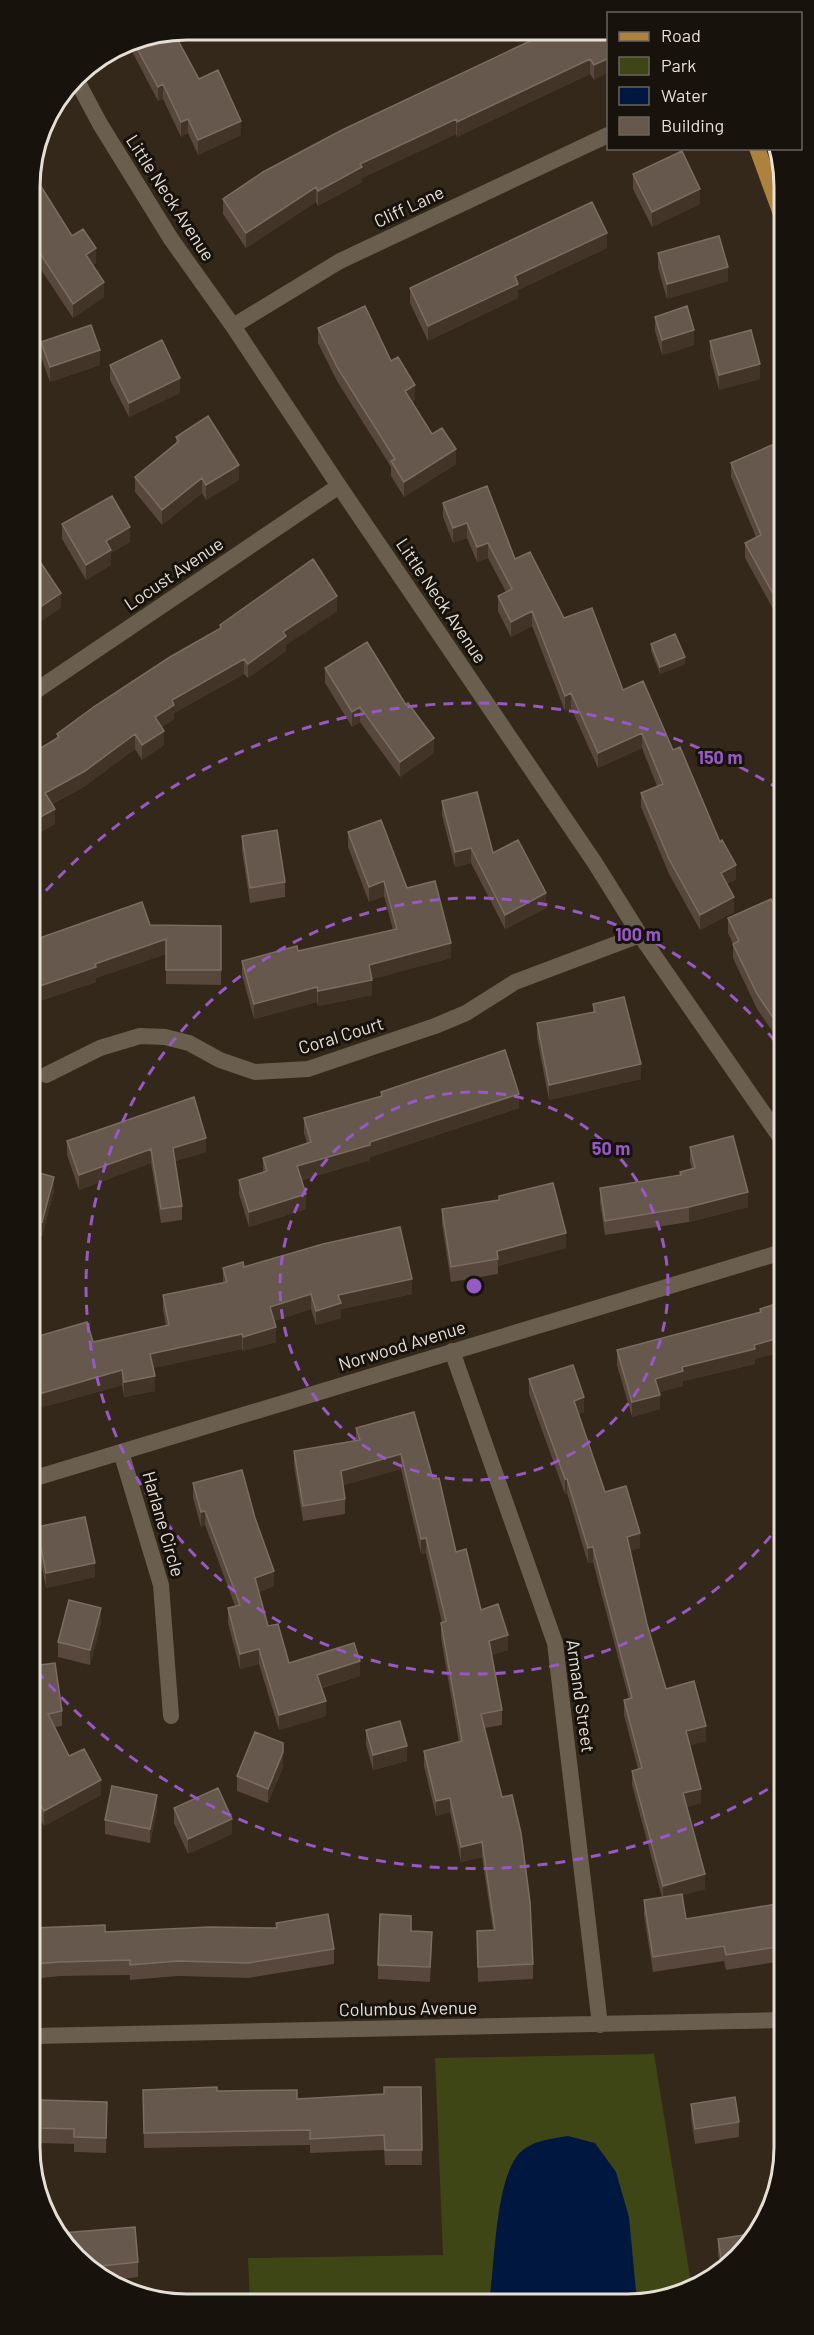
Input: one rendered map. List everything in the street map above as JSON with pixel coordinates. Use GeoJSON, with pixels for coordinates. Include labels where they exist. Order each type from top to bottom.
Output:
{"type":"FeatureCollection","features":[{"type":"Feature","properties":{"kind":"main road"},"geometry":{"type":"LineString","coordinates":[[758,150],[774,195]]}},
{"type":"Feature","properties":{"kind":"street","name":"Little Neck Avenue"},"geometry":{"type":"LineString","coordinates":[[80,87],[100,124],[171,239],[233,327],[589,854],[640,936],[774,1128]]}},
{"type":"Feature","properties":{"kind":"street","name":"Cliff Lane"},"geometry":{"type":"LineString","coordinates":[[233,327],[340,261],[607,136]]}},
{"type":"Feature","properties":{"kind":"street","name":"Locust Avenue"},"geometry":{"type":"LineString","coordinates":[[41,687],[339,486]]}},
{"type":"Feature","properties":{"kind":"street","name":"Coral Court"},"geometry":{"type":"LineString","coordinates":[[46,1075],[100,1048],[140,1036],[165,1037],[189,1043],[220,1060],[255,1072],[308,1070],[435,1026],[466,1013],[515,982],[640,936]]}},
{"type":"Feature","properties":{"kind":"street","name":"Norwood Avenue"},"geometry":{"type":"LineString","coordinates":[[40,1476],[773,1255]]}},
{"type":"Feature","properties":{"kind":"street","name":"Armand Street"},"geometry":{"type":"LineString","coordinates":[[452,1351],[555,1643],[600,2025]]}},
{"type":"Feature","properties":{"kind":"street","name":"Harlane Circle"},"geometry":{"type":"LineString","coordinates":[[121,1452],[161,1585],[171,1716]]}},
{"type":"Feature","properties":{"kind":"street","name":"Columbus Avenue"},"geometry":{"type":"LineString","coordinates":[[40,2036],[773,2020]]}},
{"type":"Feature","properties":{"kind":"green space"},"geometry":{"type":"Polygon","coordinates":[[[654,2054],[690,2279],[656,2292],[636,2294],[250,2294],[248,2258],[443,2255],[435,2058],[654,2054]]]}},
{"type":"Feature","properties":{"kind":"water"},"geometry":{"type":"Polygon","coordinates":[[[568,2136],[595,2143],[616,2172],[629,2217],[636,2294],[490,2294],[500,2205],[510,2169],[522,2151],[554,2138],[568,2136]]]}},
{"type":"Feature","properties":{"kind":"building"},"geometry":{"type":"Polygon","coordinates":[[[532,40],[607,40],[607,59],[594,65],[590,59],[457,122],[456,119],[360,164],[362,167],[318,191],[316,187],[246,233],[223,199],[263,172],[342,130],[532,40]]]}},
{"type":"Feature","properties":{"kind":"building"},"geometry":{"type":"Polygon","coordinates":[[[178,41],[199,79],[218,70],[241,121],[198,140],[188,119],[181,122],[163,84],[158,87],[137,49],[158,43],[178,41]]]}},
{"type":"Feature","properties":{"kind":"building"},"geometry":{"type":"Polygon","coordinates":[[[682,151],[700,189],[652,212],[633,174],[682,151]]]}},
{"type":"Feature","properties":{"kind":"building"},"geometry":{"type":"Polygon","coordinates":[[[41,186],[72,236],[83,229],[96,248],[86,255],[104,282],[73,304],[41,255],[41,186]]]}},
{"type":"Feature","properties":{"kind":"building"},"geometry":{"type":"Polygon","coordinates":[[[592,202],[607,233],[515,276],[518,284],[428,326],[410,288],[592,202]]]}},
{"type":"Feature","properties":{"kind":"building"},"geometry":{"type":"Polygon","coordinates":[[[719,236],[728,267],[667,284],[658,253],[719,236]]]}},
{"type":"Feature","properties":{"kind":"building"},"geometry":{"type":"Polygon","coordinates":[[[365,306],[391,361],[398,357],[415,385],[405,391],[432,434],[442,428],[456,449],[404,482],[391,461],[395,459],[337,367],[318,328],[365,306]]]}},
{"type":"Feature","properties":{"kind":"building"},"geometry":{"type":"Polygon","coordinates":[[[687,306],[694,330],[662,340],[655,317],[687,306]]]}},
{"type":"Feature","properties":{"kind":"building"},"geometry":{"type":"Polygon","coordinates":[[[91,325],[100,350],[50,367],[41,342],[91,325]]]}},
{"type":"Feature","properties":{"kind":"building"},"geometry":{"type":"Polygon","coordinates":[[[751,330],[760,364],[719,375],[710,341],[751,330]]]}},
{"type":"Feature","properties":{"kind":"building"},"geometry":{"type":"Polygon","coordinates":[[[162,340],[180,378],[129,403],[110,365],[162,340]]]}},
{"type":"Feature","properties":{"kind":"building"},"geometry":{"type":"Polygon","coordinates":[[[208,416],[239,465],[206,485],[202,478],[162,510],[135,477],[179,441],[176,437],[208,416]]]}},
{"type":"Feature","properties":{"kind":"building"},"geometry":{"type":"Polygon","coordinates":[[[774,444],[774,595],[745,543],[761,535],[731,463],[774,444]]]}},
{"type":"Feature","properties":{"kind":"building"},"geometry":{"type":"Polygon","coordinates":[[[487,486],[515,559],[530,552],[564,618],[592,608],[623,690],[643,681],[673,750],[680,747],[720,842],[722,840],[736,865],[721,873],[734,897],[700,915],[669,859],[641,793],[663,784],[642,733],[598,753],[571,693],[565,696],[532,611],[511,622],[498,596],[512,589],[488,543],[477,547],[467,523],[453,528],[443,503],[487,486]]]}},
{"type":"Feature","properties":{"kind":"building"},"geometry":{"type":"Polygon","coordinates":[[[112,496],[130,527],[106,541],[111,550],[86,565],[62,524],[112,496]]]}},
{"type":"Feature","properties":{"kind":"building"},"geometry":{"type":"Polygon","coordinates":[[[313,559],[337,596],[283,632],[286,636],[248,664],[244,659],[172,700],[174,705],[155,717],[164,731],[142,745],[135,734],[85,771],[45,793],[55,809],[41,817],[41,748],[59,737],[57,734],[95,706],[170,657],[221,628],[220,625],[313,559]]]}},
{"type":"Feature","properties":{"kind":"building"},"geometry":{"type":"Polygon","coordinates":[[[41,563],[61,593],[41,606],[41,563]]]}},
{"type":"Feature","properties":{"kind":"building"},"geometry":{"type":"Polygon","coordinates":[[[675,634],[685,657],[660,667],[651,644],[675,634]]]}},
{"type":"Feature","properties":{"kind":"building"},"geometry":{"type":"Polygon","coordinates":[[[367,642],[406,705],[408,703],[434,738],[400,762],[360,707],[352,712],[325,668],[367,642]]]}},
{"type":"Feature","properties":{"kind":"building"},"geometry":{"type":"Polygon","coordinates":[[[477,792],[493,853],[518,840],[546,893],[505,915],[471,848],[455,852],[442,801],[477,792]]]}},
{"type":"Feature","properties":{"kind":"building"},"geometry":{"type":"Polygon","coordinates":[[[381,820],[407,888],[435,881],[451,943],[369,965],[372,980],[318,991],[317,987],[254,1004],[242,961],[297,946],[298,951],[397,929],[384,881],[369,887],[348,832],[381,820]]]}},
{"type":"Feature","properties":{"kind":"building"},"geometry":{"type":"Polygon","coordinates":[[[277,830],[285,882],[250,888],[242,836],[277,830]]]}},
{"type":"Feature","properties":{"kind":"building"},"geometry":{"type":"Polygon","coordinates":[[[771,899],[774,905],[774,1019],[757,994],[733,944],[739,941],[728,918],[771,899]]]}},
{"type":"Feature","properties":{"kind":"building"},"geometry":{"type":"Polygon","coordinates":[[[142,902],[150,925],[221,926],[221,970],[166,970],[166,939],[41,986],[41,938],[142,902]]]}},
{"type":"Feature","properties":{"kind":"building"},"geometry":{"type":"Polygon","coordinates":[[[624,997],[641,1064],[549,1085],[537,1023],[595,1012],[593,1004],[624,997]]]}},
{"type":"Feature","properties":{"kind":"building"},"geometry":{"type":"Polygon","coordinates":[[[505,1050],[519,1094],[370,1142],[370,1145],[297,1166],[306,1194],[249,1212],[239,1180],[267,1171],[263,1158],[311,1142],[304,1118],[382,1096],[381,1092],[505,1050]]]}},
{"type":"Feature","properties":{"kind":"building"},"geometry":{"type":"Polygon","coordinates":[[[194,1097],[206,1138],[173,1148],[182,1206],[161,1209],[151,1149],[79,1175],[67,1141],[194,1097]]]}},
{"type":"Feature","properties":{"kind":"building"},"geometry":{"type":"Polygon","coordinates":[[[733,1136],[748,1192],[689,1207],[605,1221],[600,1188],[681,1175],[680,1172],[695,1168],[690,1147],[733,1136]]]}},
{"type":"Feature","properties":{"kind":"building"},"geometry":{"type":"Polygon","coordinates":[[[40,1173],[54,1177],[40,1222],[40,1173]]]}},
{"type":"Feature","properties":{"kind":"building"},"geometry":{"type":"Polygon","coordinates":[[[553,1183],[566,1233],[497,1251],[498,1259],[451,1267],[442,1209],[499,1200],[499,1196],[553,1183]]]}},
{"type":"Feature","properties":{"kind":"building"},"geometry":{"type":"Polygon","coordinates":[[[400,1227],[412,1279],[338,1295],[341,1303],[316,1311],[311,1294],[270,1307],[276,1327],[243,1337],[242,1334],[150,1354],[155,1376],[124,1382],[122,1370],[40,1394],[40,1336],[87,1322],[93,1342],[169,1325],[163,1295],[227,1282],[223,1268],[243,1262],[244,1267],[323,1244],[400,1227]]]}},
{"type":"Feature","properties":{"kind":"building"},"geometry":{"type":"Polygon","coordinates":[[[773,1305],[773,1340],[754,1345],[755,1349],[682,1367],[683,1371],[655,1379],[660,1395],[632,1402],[617,1350],[761,1312],[760,1309],[773,1305]]]}},
{"type":"Feature","properties":{"kind":"building"},"geometry":{"type":"Polygon","coordinates":[[[573,1365],[584,1397],[574,1401],[605,1492],[626,1486],[640,1533],[627,1537],[647,1624],[666,1689],[694,1681],[706,1726],[686,1731],[701,1789],[683,1793],[705,1874],[663,1886],[632,1771],[642,1768],[624,1700],[632,1698],[593,1547],[588,1548],[567,1479],[565,1479],[529,1379],[573,1365]]]}},
{"type":"Feature","properties":{"kind":"building"},"geometry":{"type":"Polygon","coordinates":[[[414,1412],[433,1479],[439,1478],[456,1552],[466,1549],[481,1610],[498,1604],[508,1635],[489,1641],[502,1710],[481,1714],[502,1797],[512,1795],[521,1833],[530,1902],[533,1964],[478,1967],[477,1931],[495,1930],[482,1842],[461,1847],[450,1798],[436,1801],[424,1751],[462,1741],[441,1623],[446,1621],[426,1538],[421,1539],[401,1454],[341,1471],[345,1499],[303,1506],[294,1451],[360,1440],[356,1428],[414,1412]]]}},
{"type":"Feature","properties":{"kind":"building"},"geometry":{"type":"Polygon","coordinates":[[[242,1470],[255,1518],[274,1571],[255,1578],[268,1626],[278,1624],[289,1663],[354,1643],[360,1661],[317,1675],[326,1701],[279,1715],[259,1649],[240,1654],[228,1608],[240,1605],[205,1511],[201,1512],[193,1483],[242,1470]]]}},
{"type":"Feature","properties":{"kind":"building"},"geometry":{"type":"Polygon","coordinates":[[[85,1517],[95,1563],[46,1573],[40,1544],[40,1526],[85,1517]]]}},
{"type":"Feature","properties":{"kind":"building"},"geometry":{"type":"Polygon","coordinates":[[[69,1600],[101,1608],[90,1650],[58,1642],[69,1600]]]}},
{"type":"Feature","properties":{"kind":"building"},"geometry":{"type":"Polygon","coordinates":[[[55,1663],[62,1711],[48,1714],[69,1756],[84,1749],[101,1780],[44,1811],[40,1804],[40,1665],[55,1663]]]}},
{"type":"Feature","properties":{"kind":"building"},"geometry":{"type":"Polygon","coordinates":[[[400,1721],[407,1746],[373,1755],[366,1730],[400,1721]]]}},
{"type":"Feature","properties":{"kind":"building"},"geometry":{"type":"Polygon","coordinates":[[[255,1732],[283,1743],[283,1752],[268,1789],[237,1776],[255,1732]]]}},
{"type":"Feature","properties":{"kind":"building"},"geometry":{"type":"Polygon","coordinates":[[[112,1786],[157,1795],[150,1829],[105,1820],[112,1786]]]}},
{"type":"Feature","properties":{"kind":"building"},"geometry":{"type":"Polygon","coordinates":[[[218,1788],[232,1819],[188,1839],[174,1808],[218,1788]]]}},
{"type":"Feature","properties":{"kind":"building"},"geometry":{"type":"Polygon","coordinates":[[[682,1894],[686,1919],[773,1905],[773,1948],[726,1955],[724,1946],[653,1957],[644,1900],[682,1894]]]}},
{"type":"Feature","properties":{"kind":"building"},"geometry":{"type":"Polygon","coordinates":[[[328,1914],[334,1949],[248,1963],[178,1961],[130,1965],[130,1960],[40,1963],[40,1928],[105,1925],[105,1932],[209,1927],[277,1928],[276,1923],[328,1914]]]}},
{"type":"Feature","properties":{"kind":"building"},"geometry":{"type":"Polygon","coordinates":[[[380,1914],[411,1916],[411,1931],[432,1932],[430,1967],[378,1965],[380,1914]]]}},
{"type":"Feature","properties":{"kind":"building"},"geometry":{"type":"Polygon","coordinates":[[[217,2087],[217,2091],[297,2090],[297,2099],[384,2094],[384,2087],[421,2087],[422,2150],[385,2150],[384,2135],[310,2139],[310,2130],[144,2133],[143,2090],[217,2087]]]}},
{"type":"Feature","properties":{"kind":"building"},"geometry":{"type":"Polygon","coordinates":[[[735,2097],[739,2122],[695,2129],[691,2104],[735,2097]]]}},
{"type":"Feature","properties":{"kind":"building"},"geometry":{"type":"Polygon","coordinates":[[[40,2100],[107,2102],[106,2138],[74,2137],[74,2129],[40,2128],[40,2100]]]}},
{"type":"Feature","properties":{"kind":"building"},"geometry":{"type":"Polygon","coordinates":[[[135,2227],[138,2262],[101,2266],[83,2252],[68,2233],[135,2227]]]}},
{"type":"Feature","properties":{"kind":"building"},"geometry":{"type":"Polygon","coordinates":[[[745,2235],[721,2260],[718,2239],[745,2235]]]}}]}
